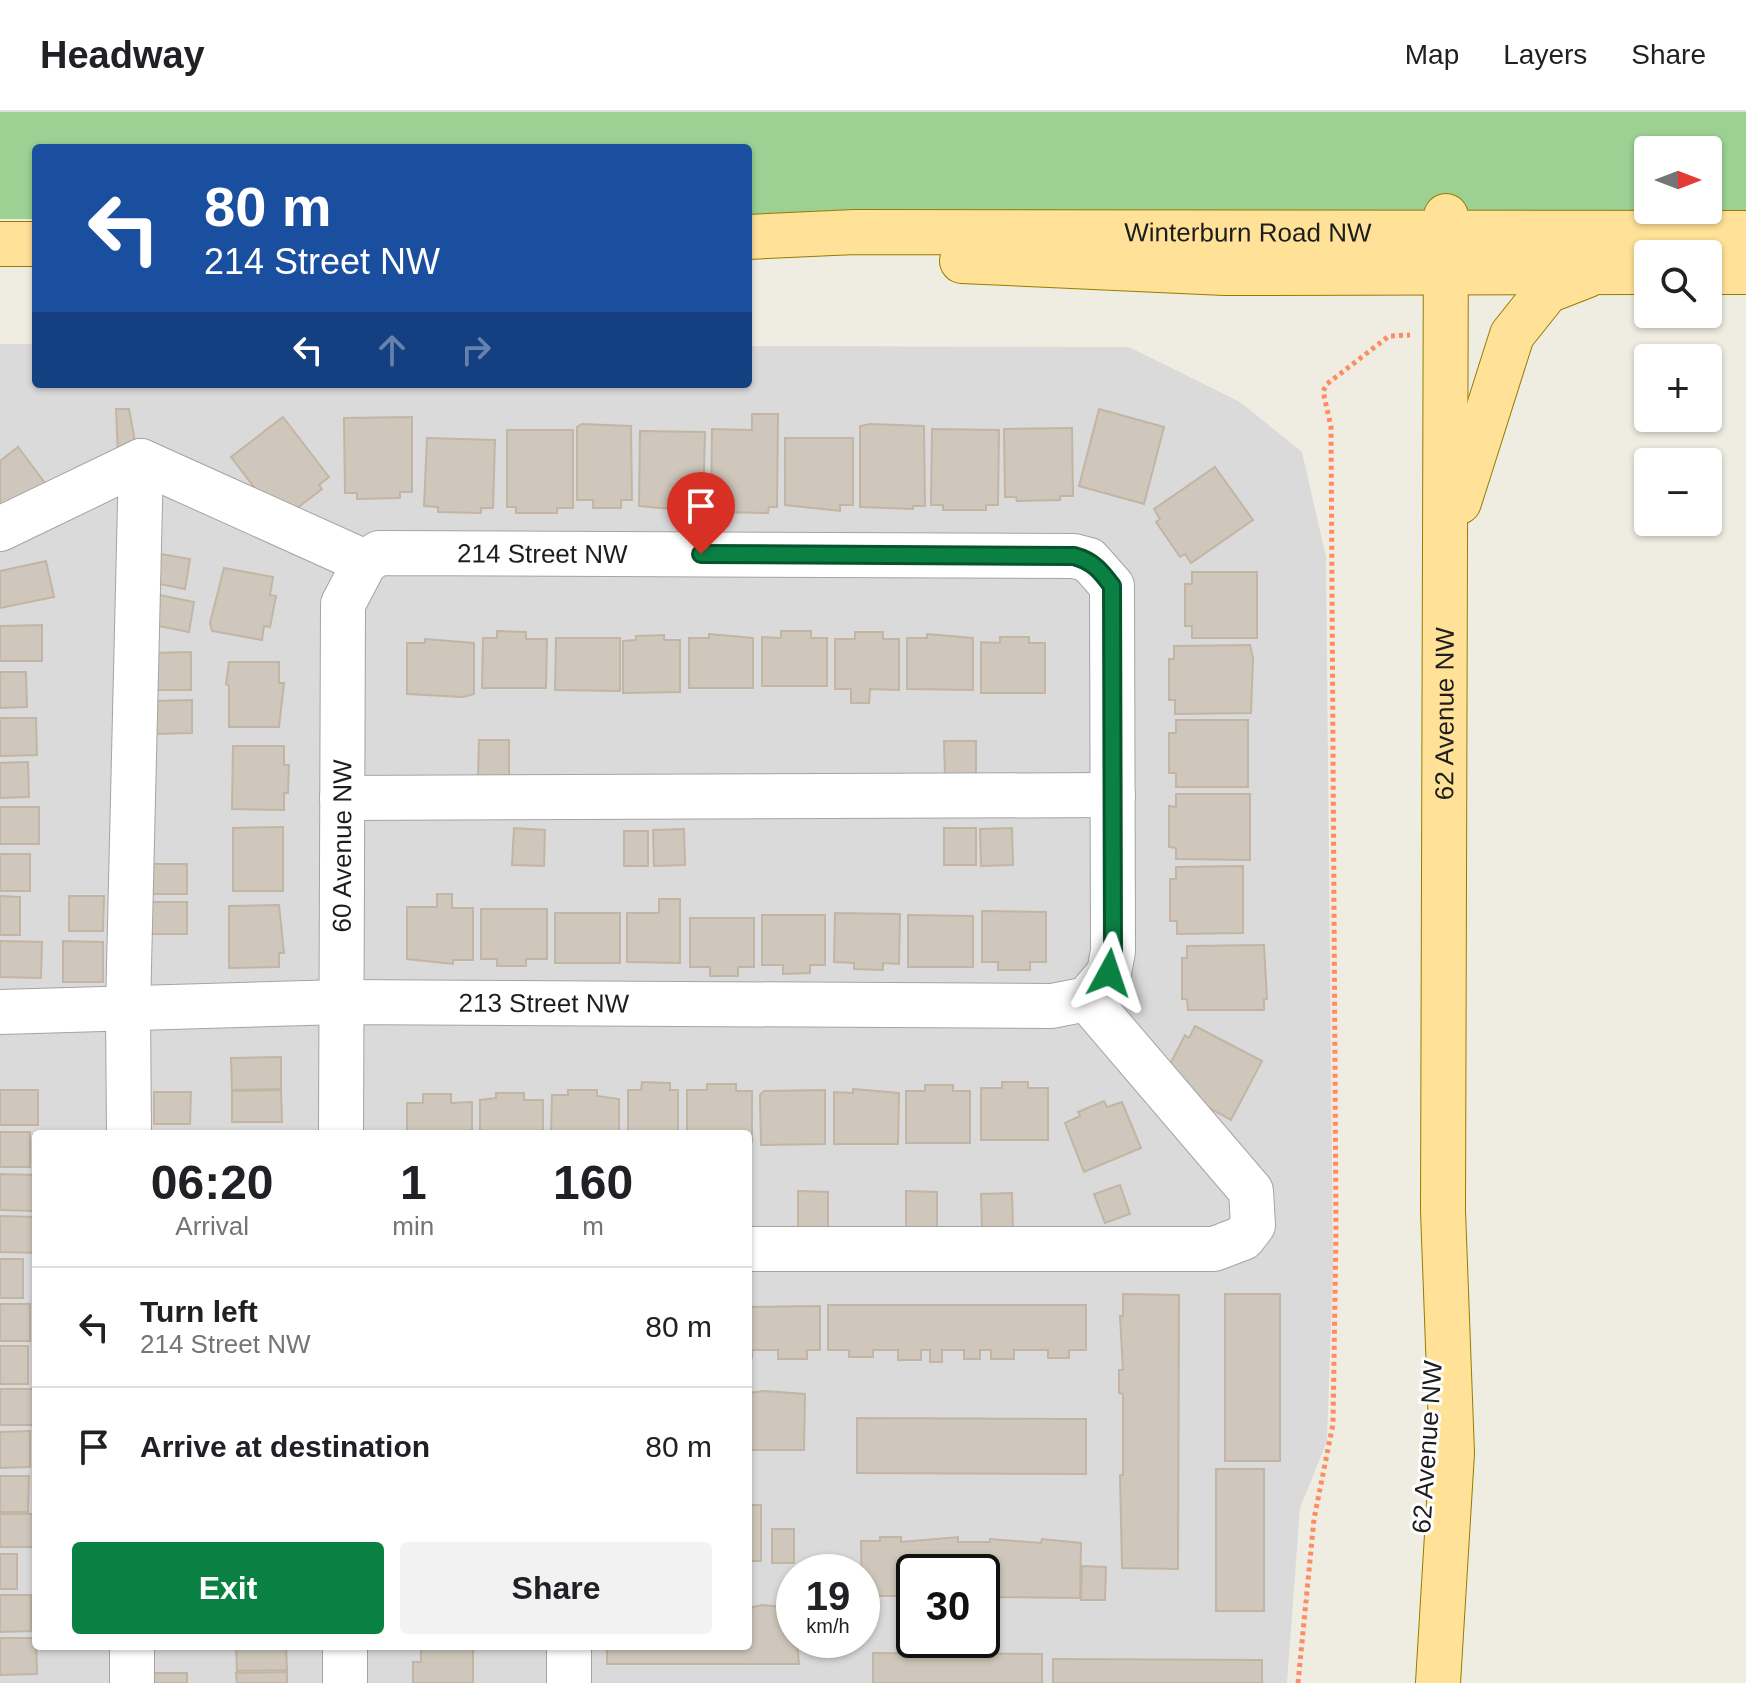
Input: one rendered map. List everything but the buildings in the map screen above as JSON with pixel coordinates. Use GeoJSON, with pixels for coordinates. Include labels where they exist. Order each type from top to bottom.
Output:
{"type":"FeatureCollection","features":[{"type":"Feature","properties":{"kind":"main road","name":"Winterburn Road NW"},"geometry":{"type":"LineString","coordinates":[[752,237],[855,232],[1446,240],[1746,233]]}},
{"type":"Feature","properties":{"kind":"main road","name":"Winterburn Road NW"},"geometry":{"type":"LineString","coordinates":[[752,249],[1225,273],[1446,240],[1596,272],[1634,272]]}},
{"type":"Feature","properties":{"kind":"main road","name":"62 Avenue NW"},"geometry":{"type":"LineString","coordinates":[[1438,1683],[1452,1453],[1443,1211],[1446,240]]}},
{"type":"Feature","properties":{"kind":"main road"},"geometry":{"type":"LineString","coordinates":[[0,244],[32,244]]}},
{"type":"Feature","properties":{"kind":"main road"},"geometry":{"type":"LineString","coordinates":[[1445,550],[1512,335],[1547,291],[1596,272]]}},
{"type":"Feature","properties":{"kind":"main road"},"geometry":{"type":"LineString","coordinates":[[1722,272],[1746,272]]}},
{"type":"Feature","properties":{"kind":"main road","name":"62 Avenue NW"},"geometry":{"type":"LineString","coordinates":[[1410,1683],[1443,1211]]}},
{"type":"Feature","properties":{"kind":"street"},"geometry":{"type":"LineString","coordinates":[[0,529],[141,461]]}},
{"type":"Feature","properties":{"kind":"street"},"geometry":{"type":"LineString","coordinates":[[141,461],[365,562]]}},
{"type":"Feature","properties":{"kind":"street"},"geometry":{"type":"LineString","coordinates":[[129,1130],[128,1009],[141,461]]}},
{"type":"Feature","properties":{"kind":"street","name":"214 Street NW"},"geometry":{"type":"LineString","coordinates":[[365,562],[379,553],[1074,556],[1089,560],[1112,586],[1113,795]]}},
{"type":"Feature","properties":{"kind":"street","name":"60 Avenue NW"},"geometry":{"type":"LineString","coordinates":[[341,1130],[343,604],[365,562]]}},
{"type":"Feature","properties":{"kind":"street"},"geometry":{"type":"LineString","coordinates":[[342,798],[1113,795],[1113,951],[1109,973],[1087,999],[1251,1191],[1253,1225],[1243,1238],[1214,1249],[752,1249]]}},
{"type":"Feature","properties":{"kind":"street","name":"213 Street NW"},"geometry":{"type":"LineString","coordinates":[[0,1012],[341,1002],[1052,1006],[1087,999]]}},
{"type":"Feature","properties":{"kind":"street"},"geometry":{"type":"LineString","coordinates":[[132,1650],[132,1683]]}},
{"type":"Feature","properties":{"kind":"street"},"geometry":{"type":"LineString","coordinates":[[345,1650],[345,1683]]}},
{"type":"Feature","properties":{"kind":"street"},"geometry":{"type":"LineString","coordinates":[[569,1650],[569,1683]]}},
{"type":"Feature","properties":{"kind":"path"},"geometry":{"type":"LineString","coordinates":[[1298,1683],[1314,1519],[1333,1424],[1336,1215],[1332,459],[1331,427],[1323,391],[1327,384],[1389,336]]}},
{"type":"Feature","properties":{"kind":"shaded area"},"geometry":{"type":"Polygon","coordinates":[[[0,344],[32,344],[32,388],[752,388],[752,346],[1129,347],[1240,402],[1302,452],[1326,557],[1333,1266],[1327,1441],[1300,1508],[1287,1683],[0,1683],[0,344]]]}},
{"type":"Feature","properties":{"kind":"green space"},"geometry":{"type":"Polygon","coordinates":[[[0,112],[1746,112],[1746,214],[1722,214],[1722,136],[1634,136],[1634,214],[752,217],[752,144],[32,144],[32,219],[0,219],[0,112]]]}},
{"type":"Feature","properties":{"kind":"route"},"geometry":{"type":"LineString","coordinates":[[701,554],[1074,556],[1089,560],[1102,572],[1112,586],[1113,951],[1109,973]]}}]}
